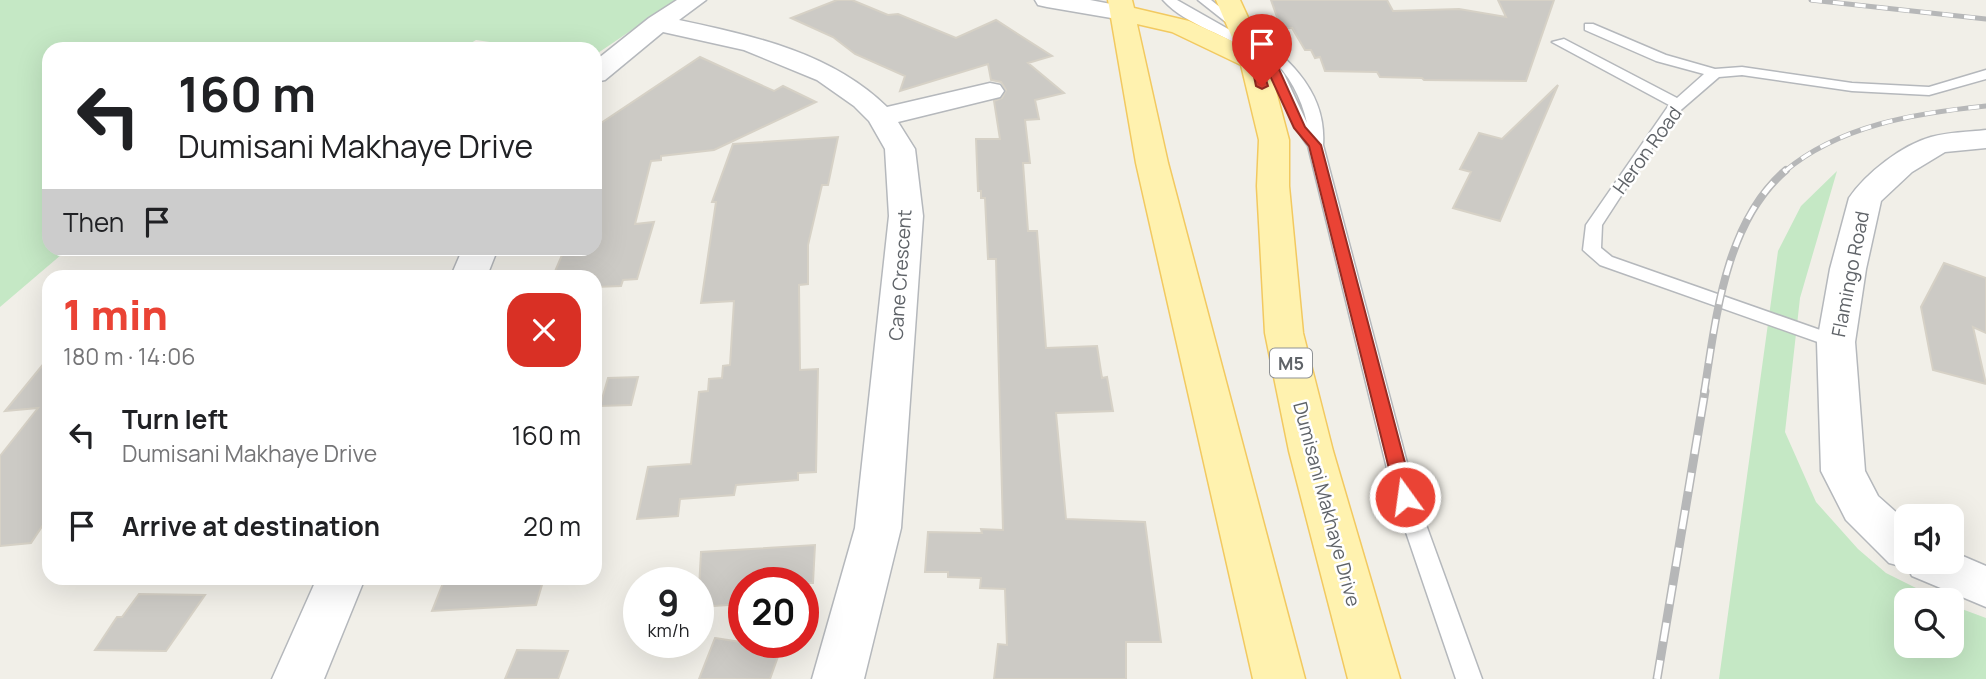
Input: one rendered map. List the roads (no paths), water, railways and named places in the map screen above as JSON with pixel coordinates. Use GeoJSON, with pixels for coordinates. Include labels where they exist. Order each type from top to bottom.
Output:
{"type":"FeatureCollection","features":[{"type":"Feature","properties":{"kind":"main road"},"geometry":{"type":"LineString","coordinates":[[1122,7],[1182,3]]}},
{"type":"Feature","properties":{"kind":"main road"},"geometry":{"type":"LineString","coordinates":[[1122,7],[1180,26],[1244,35]]}},
{"type":"Feature","properties":{"kind":"main road"},"geometry":{"type":"LineString","coordinates":[[1122,7],[1153,163],[1279,679]]}},
{"type":"Feature","properties":{"kind":"main road","name":"Dumisani Makhaye Drive"},"geometry":{"type":"LineString","coordinates":[[1244,35],[1274,140],[1273,186],[1284,333],[1311,452],[1374,679]]}},
{"type":"Feature","properties":{"kind":"street"},"geometry":{"type":"LineString","coordinates":[[602,68],[658,23],[694,0]]}},
{"type":"Feature","properties":{"kind":"street"},"geometry":{"type":"LineString","coordinates":[[1047,0],[1122,7]]}},
{"type":"Feature","properties":{"kind":"street","name":"Cane Crescent"},"geometry":{"type":"LineString","coordinates":[[658,23],[709,33],[785,56],[827,74],[864,100],[881,117],[900,149],[906,216],[878,528],[838,679]]}},
{"type":"Feature","properties":{"kind":"street"},"geometry":{"type":"LineString","coordinates":[[881,117],[990,91]]}},
{"type":"Feature","properties":{"kind":"street","name":"Flamingo Road"},"geometry":{"type":"LineString","coordinates":[[1894,539],[1861,508],[1843,471],[1836,342],[1848,269],[1865,198],[1900,165],[1938,144],[1986,139]]}},
{"type":"Feature","properties":{"kind":"street"},"geometry":{"type":"LineString","coordinates":[[1956,574],[1986,587]]}},
{"type":"Feature","properties":{"kind":"street"},"geometry":{"type":"LineString","coordinates":[[298,679],[338,585]]}},
{"type":"Feature","properties":{"kind":"lane"},"geometry":{"type":"LineString","coordinates":[[1204,0],[1244,35],[1272,67],[1300,128],[1315,145]]}},
{"type":"Feature","properties":{"kind":"lane"},"geometry":{"type":"LineString","coordinates":[[1182,3],[1282,57],[1297,77],[1318,127],[1315,145],[1405,497],[1469,679]]}},
{"type":"Feature","properties":{"kind":"lane"},"geometry":{"type":"LineString","coordinates":[[1589,27],[1661,58],[1715,73],[1742,71],[1852,87],[1929,91],[1986,74]]}},
{"type":"Feature","properties":{"kind":"lane"},"geometry":{"type":"LineString","coordinates":[[1559,42],[1678,104]]}},
{"type":"Feature","properties":{"kind":"lane","name":"Heron Road"},"geometry":{"type":"LineString","coordinates":[[1715,73],[1678,104],[1645,147],[1594,225],[1592,250],[1606,261],[1836,342]]}},
{"type":"Feature","properties":{"kind":"railway"},"geometry":{"type":"LineString","coordinates":[[1811,0],[1986,19]]}},
{"type":"Feature","properties":{"kind":"railway"},"geometry":{"type":"LineString","coordinates":[[1784,172],[1806,156],[1854,132],[1906,118],[1986,106]]}},
{"type":"Feature","properties":{"kind":"railway"},"geometry":{"type":"LineString","coordinates":[[1704,393],[1719,303],[1736,244],[1765,191],[1784,172]]}},
{"type":"Feature","properties":{"kind":"railway"},"geometry":{"type":"LineString","coordinates":[[1657,679],[1705,391]]}}]}
